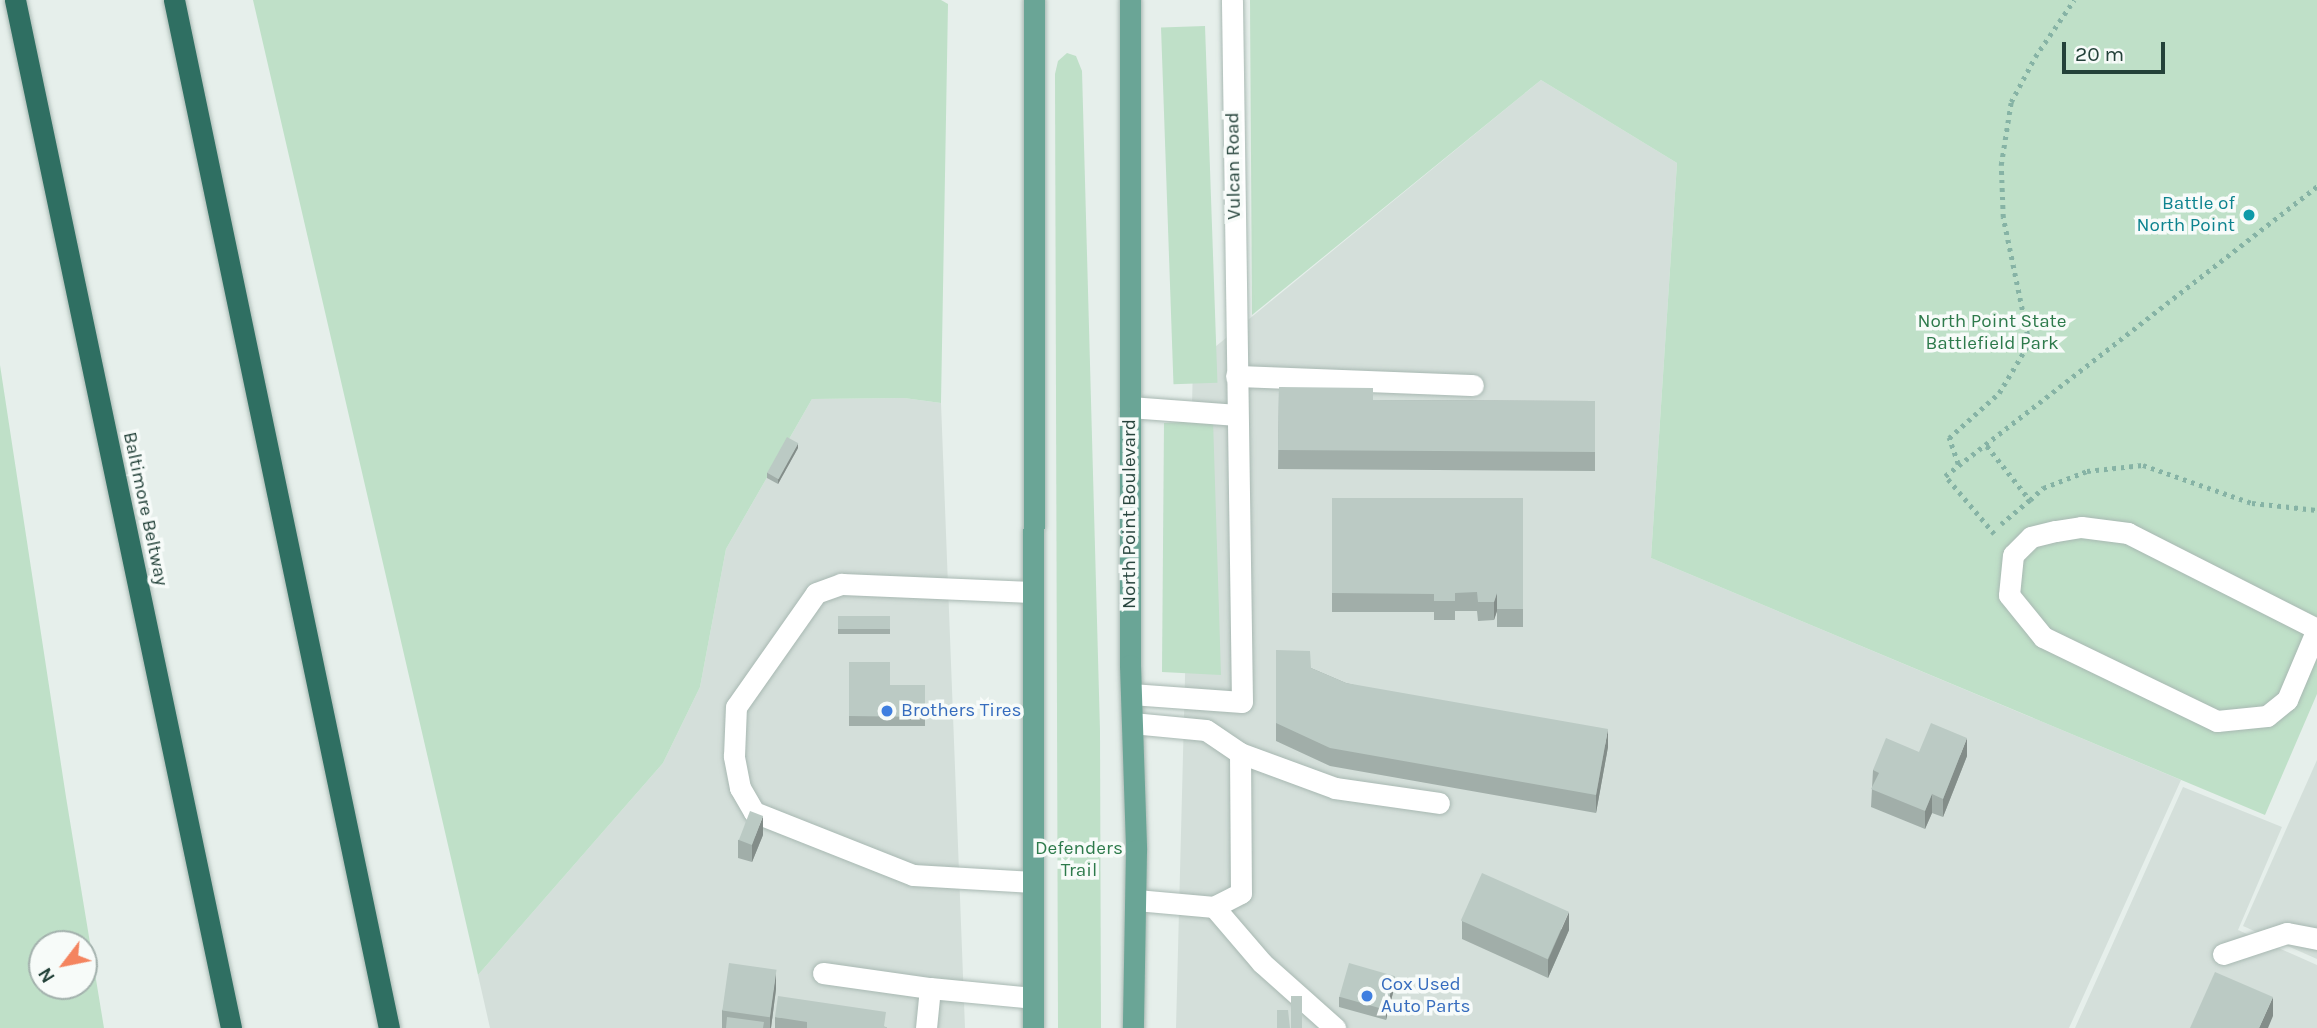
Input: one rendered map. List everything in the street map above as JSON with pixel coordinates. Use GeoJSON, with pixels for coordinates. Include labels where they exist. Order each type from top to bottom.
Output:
{"type":"FeatureCollection","features":[{"type":"Feature","properties":{"kind":"highway","name":"Baltimore Beltway"},"geometry":{"type":"LineString","coordinates":[[15,0],[231,1028]]}},
{"type":"Feature","properties":{"kind":"highway"},"geometry":{"type":"LineString","coordinates":[[174,0],[389,1028]]}},
{"type":"Feature","properties":{"kind":"main road"},"geometry":{"type":"LineString","coordinates":[[1033,1028],[1034,0]]}},
{"type":"Feature","properties":{"kind":"main road","name":"North Point Boulevard"},"geometry":{"type":"LineString","coordinates":[[1130,0],[1130,694],[1136,900],[1133,1028]]}},
{"type":"Feature","properties":{"kind":"street","name":"Vulcan Road"},"geometry":{"type":"LineString","coordinates":[[1130,694],[1241,702],[1232,0]]}},
{"type":"Feature","properties":{"kind":"street"},"geometry":{"type":"LineString","coordinates":[[1236,376],[1473,385]]}},
{"type":"Feature","properties":{"kind":"street"},"geometry":{"type":"LineString","coordinates":[[1130,407],[1237,415]]}},
{"type":"Feature","properties":{"kind":"street"},"geometry":{"type":"LineString","coordinates":[[2081,527],[2128,533],[2317,629],[2287,700],[2267,716],[2217,721],[2043,637],[2008,594],[2013,555],[2031,537],[2055,531],[2081,527]]}},
{"type":"Feature","properties":{"kind":"street"},"geometry":{"type":"LineString","coordinates":[[1033,592],[841,584],[816,593],[736,707],[734,757],[740,788],[754,812],[913,875],[1033,883]]}},
{"type":"Feature","properties":{"kind":"street"},"geometry":{"type":"LineString","coordinates":[[1132,723],[1206,730],[1240,753],[1335,788],[1439,803]]}},
{"type":"Feature","properties":{"kind":"street"},"geometry":{"type":"LineString","coordinates":[[1136,900],[1214,907],[1241,893],[1240,753]]}},
{"type":"Feature","properties":{"kind":"street"},"geometry":{"type":"LineString","coordinates":[[1214,907],[1262,963],[1335,1028]]}},
{"type":"Feature","properties":{"kind":"street"},"geometry":{"type":"LineString","coordinates":[[2223,954],[2287,933],[2317,939]]}},
{"type":"Feature","properties":{"kind":"street"},"geometry":{"type":"LineString","coordinates":[[823,973],[930,988],[1033,998]]}},
{"type":"Feature","properties":{"kind":"street"},"geometry":{"type":"LineString","coordinates":[[926,1028],[930,988]]}},
{"type":"Feature","properties":{"kind":"path"},"geometry":{"type":"LineString","coordinates":[[1958,464],[1949,438],[1999,393],[2029,343],[2003,217],[2001,165],[2011,102],[2035,57],[2074,0]]}},
{"type":"Feature","properties":{"kind":"path"},"geometry":{"type":"LineString","coordinates":[[2317,186],[1987,446],[1958,464],[1945,476],[1993,534],[2043,488],[2087,471],[2143,465],[2252,503],[2317,510]]}},
{"type":"Feature","properties":{"kind":"path"},"geometry":{"type":"LineString","coordinates":[[1987,446],[2030,500]]}},
{"type":"Feature","properties":{"kind":"shaded area"},"geometry":{"type":"Polygon","coordinates":[[[1541,80],[1677,163],[1651,558],[2181,780],[2069,1028],[1176,1028],[1193,365],[1541,80]]]}},
{"type":"Feature","properties":{"kind":"shaded area"},"geometry":{"type":"Polygon","coordinates":[[[904,398],[941,403],[965,1028],[490,1028],[478,975],[663,763],[700,687],[726,549],[812,399],[904,398]]]}},
{"type":"Feature","properties":{"kind":"shaded area"},"geometry":{"type":"Polygon","coordinates":[[[2317,760],[2317,959],[2243,926],[2317,760]]]}},
{"type":"Feature","properties":{"kind":"shaded area"},"geometry":{"type":"Polygon","coordinates":[[[2183,787],[2282,827],[2238,930],[2317,965],[2317,1028],[2075,1028],[2183,787]]]}},
{"type":"Feature","properties":{"kind":"green space"},"geometry":{"type":"Polygon","coordinates":[[[253,0],[941,0],[948,4],[941,403],[904,398],[812,399],[726,549],[700,687],[663,763],[478,975],[253,0]]]}},
{"type":"Feature","properties":{"kind":"green space","name":"North Point State Battlefield Park"},"geometry":{"type":"Polygon","coordinates":[[[1250,0],[2317,0],[2317,694],[2265,815],[1651,558],[1677,163],[1541,80],[1252,315],[1250,0]]]}},
{"type":"Feature","properties":{"kind":"green space"},"geometry":{"type":"Polygon","coordinates":[[[1205,26],[1217,383],[1173,384],[1161,28],[1205,26]]]}},
{"type":"Feature","properties":{"kind":"green space","name":"Defenders Trail"},"geometry":{"type":"Polygon","coordinates":[[[1067,53],[1076,56],[1082,71],[1100,731],[1101,1028],[1058,1028],[1055,74],[1058,61],[1067,53]]]}},
{"type":"Feature","properties":{"kind":"green space"},"geometry":{"type":"Polygon","coordinates":[[[0,365],[88,930],[28,930],[28,1000],[98,1000],[98,992],[104,1028],[0,1028],[0,365]]]}},
{"type":"Feature","properties":{"kind":"green space"},"geometry":{"type":"Polygon","coordinates":[[[1213,420],[1221,675],[1162,672],[1164,423],[1213,420]]]}},
{"type":"Feature","properties":{"kind":"building"},"geometry":{"type":"Polygon","coordinates":[[[1279,387],[1373,388],[1373,400],[1595,401],[1595,452],[1278,450],[1279,387]]]}},
{"type":"Feature","properties":{"kind":"building"},"geometry":{"type":"Polygon","coordinates":[[[787,437],[798,443],[778,479],[767,473],[787,437]]]}},
{"type":"Feature","properties":{"kind":"building"},"geometry":{"type":"Polygon","coordinates":[[[1332,498],[1523,498],[1523,609],[1497,609],[1497,593],[1494,602],[1478,602],[1477,592],[1455,593],[1455,601],[1434,601],[1434,594],[1332,593],[1332,498]]]}},
{"type":"Feature","properties":{"kind":"building"},"geometry":{"type":"Polygon","coordinates":[[[838,616],[890,616],[890,629],[838,629],[838,616]]]}},
{"type":"Feature","properties":{"kind":"building"},"geometry":{"type":"Polygon","coordinates":[[[1276,650],[1310,651],[1311,668],[1346,683],[1608,729],[1596,795],[1330,748],[1276,723],[1276,650]]]}},
{"type":"Feature","properties":{"kind":"building","name":"Brothers Tires"},"geometry":{"type":"Polygon","coordinates":[[[849,662],[890,662],[890,685],[925,685],[925,717],[849,716],[849,662]]]}},
{"type":"Feature","properties":{"kind":"building"},"geometry":{"type":"Polygon","coordinates":[[[1931,723],[1967,738],[1943,799],[1932,794],[1925,811],[1871,789],[1879,773],[1873,770],[1886,738],[1919,752],[1931,723]]]}},
{"type":"Feature","properties":{"kind":"building"},"geometry":{"type":"Polygon","coordinates":[[[750,811],[763,816],[752,845],[739,840],[750,811]]]}},
{"type":"Feature","properties":{"kind":"building"},"geometry":{"type":"Polygon","coordinates":[[[1482,873],[1569,912],[1548,959],[1461,921],[1482,873]]]}},
{"type":"Feature","properties":{"kind":"building"},"geometry":{"type":"Polygon","coordinates":[[[729,963],[777,970],[770,1017],[722,1011],[729,963]]]}},
{"type":"Feature","properties":{"kind":"building","name":"Cox Used Auto Parts"},"geometry":{"type":"Polygon","coordinates":[[[1349,963],[1395,976],[1385,1010],[1339,997],[1349,963]]]}},
{"type":"Feature","properties":{"kind":"building"},"geometry":{"type":"Polygon","coordinates":[[[2215,972],[2273,997],[2259,1028],[2190,1028],[2215,972]]]}},
{"type":"Feature","properties":{"kind":"building"},"geometry":{"type":"Polygon","coordinates":[[[778,996],[886,1012],[884,1026],[887,1028],[807,1028],[807,1022],[775,1017],[778,996]]]}},
{"type":"Feature","properties":{"kind":"building"},"geometry":{"type":"Polygon","coordinates":[[[1291,996],[1302,996],[1302,1028],[1291,1028],[1291,996]]]}},
{"type":"Feature","properties":{"kind":"building"},"geometry":{"type":"Polygon","coordinates":[[[1277,1010],[1288,1010],[1290,1028],[1277,1028],[1277,1010]]]}},
{"type":"Feature","properties":{"kind":"building"},"geometry":{"type":"Polygon","coordinates":[[[727,1017],[764,1022],[763,1028],[726,1028],[727,1017]]]}},
{"type":"Feature","properties":{"kind":"place","name":"Battle of North Point"},"geometry":{"type":"Point","coordinates":[2249,215]}},
{"type":"Feature","properties":{"kind":"place","name":"Brothers Tires"},"geometry":{"type":"Point","coordinates":[887,711]}},
{"type":"Feature","properties":{"kind":"place","name":"Cox Used Auto Parts"},"geometry":{"type":"Point","coordinates":[1367,996]}}]}
